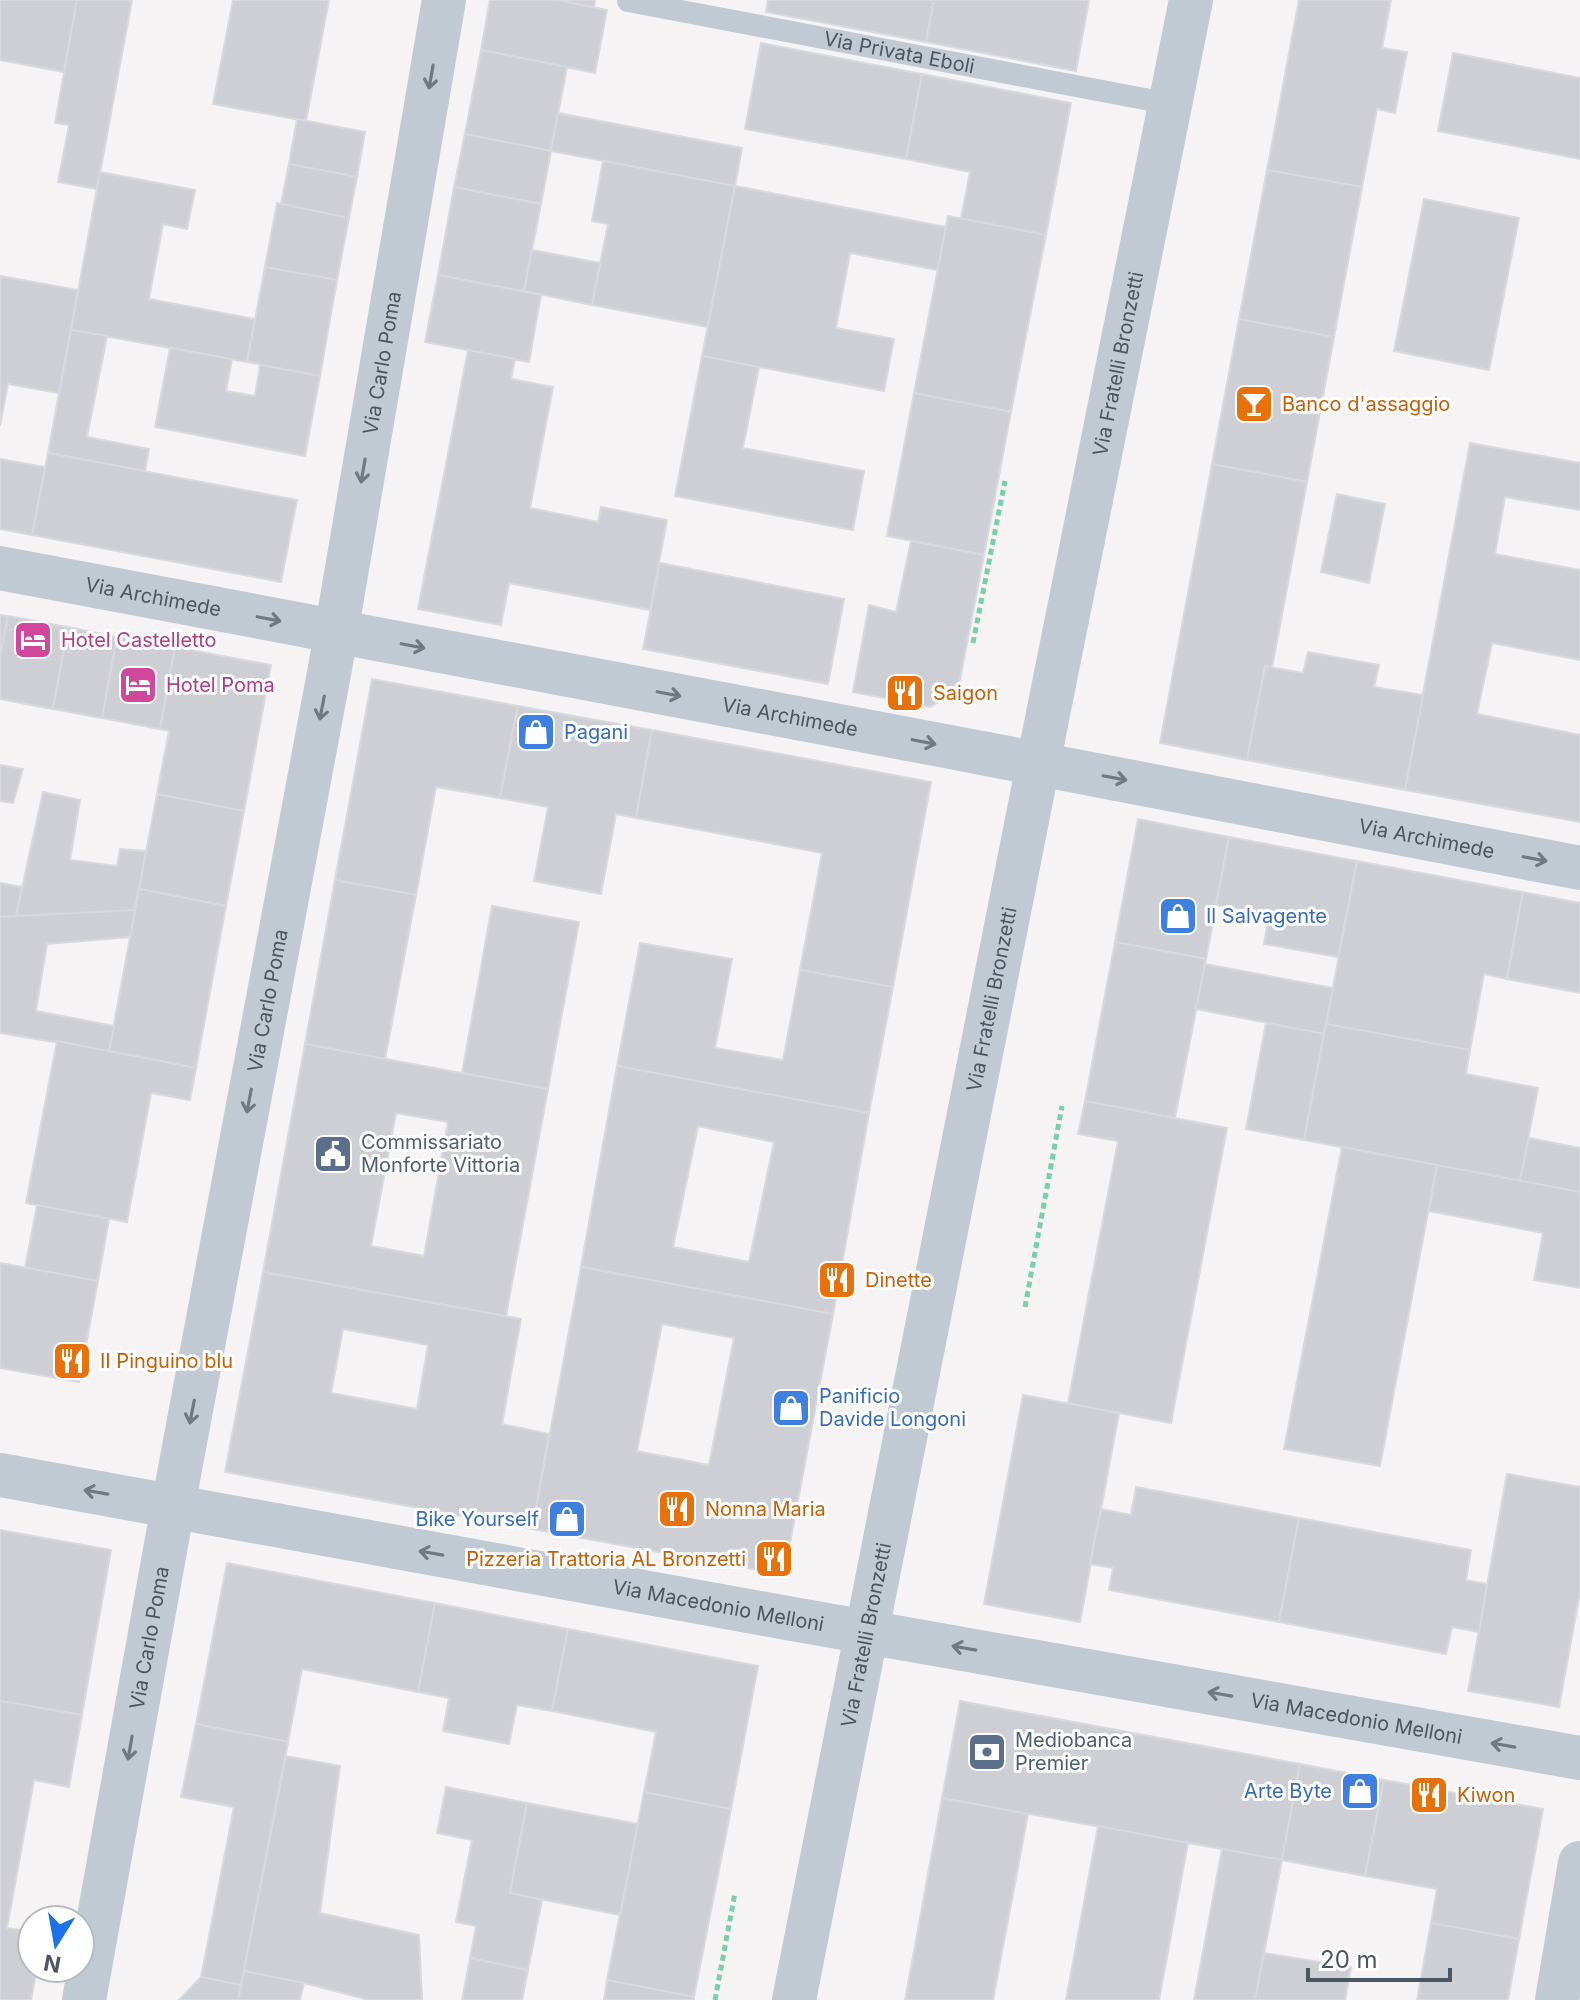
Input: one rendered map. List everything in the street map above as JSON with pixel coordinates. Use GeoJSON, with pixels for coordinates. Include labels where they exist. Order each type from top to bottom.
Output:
{"type":"FeatureCollection","features":[{"type":"Feature","properties":{"kind":"street","name":"Via Carlo Poma"},"geometry":{"type":"LineString","coordinates":[[84,2000],[336,631],[444,0]]}},
{"type":"Feature","properties":{"kind":"street","name":"Via Fratelli Bronzetti"},"geometry":{"type":"LineString","coordinates":[[794,2000],[1191,0]]}},
{"type":"Feature","properties":{"kind":"street","name":"Via Archimede"},"geometry":{"type":"LineString","coordinates":[[0,568],[1580,868]]}},
{"type":"Feature","properties":{"kind":"street","name":"Via Macedonio Melloni"},"geometry":{"type":"LineString","coordinates":[[0,1475],[1580,1758]]}},
{"type":"Feature","properties":{"kind":"street"},"geometry":{"type":"LineString","coordinates":[[1557,2000],[1580,1863]]}},
{"type":"Feature","properties":{"kind":"lane","name":"Via Privata Eboli"},"geometry":{"type":"LineString","coordinates":[[628,1],[1171,104]]}},
{"type":"Feature","properties":{"kind":"path"},"geometry":{"type":"LineString","coordinates":[[973,643],[1005,481]]}},
{"type":"Feature","properties":{"kind":"path"},"geometry":{"type":"LineString","coordinates":[[1025,1307],[1062,1106]]}},
{"type":"Feature","properties":{"kind":"path"},"geometry":{"type":"LineString","coordinates":[[715,2000],[735,1893]]}},
{"type":"Feature","properties":{"kind":"building"},"geometry":{"type":"Polygon","coordinates":[[[0,0],[77,0],[64,72],[0,60],[0,0]]]}},
{"type":"Feature","properties":{"kind":"building"},"geometry":{"type":"Polygon","coordinates":[[[77,0],[132,0],[97,189],[58,182],[69,125],[55,123],[77,0]]]}},
{"type":"Feature","properties":{"kind":"building"},"geometry":{"type":"Polygon","coordinates":[[[233,0],[329,0],[306,121],[213,104],[233,0]]]}},
{"type":"Feature","properties":{"kind":"building"},"geometry":{"type":"Polygon","coordinates":[[[490,0],[558,0],[607,10],[595,73],[481,50],[490,0]]]}},
{"type":"Feature","properties":{"kind":"building"},"geometry":{"type":"Polygon","coordinates":[[[558,0],[595,0],[594,7],[558,0]]]}},
{"type":"Feature","properties":{"kind":"building"},"geometry":{"type":"Polygon","coordinates":[[[768,0],[934,0],[926,42],[766,12],[768,0]]]}},
{"type":"Feature","properties":{"kind":"building"},"geometry":{"type":"Polygon","coordinates":[[[934,0],[1089,0],[1076,71],[926,42],[934,0]]]}},
{"type":"Feature","properties":{"kind":"building"},"geometry":{"type":"Polygon","coordinates":[[[1299,0],[1391,0],[1382,48],[1407,52],[1395,113],[1377,109],[1362,187],[1267,170],[1299,0]]]}},
{"type":"Feature","properties":{"kind":"building"},"geometry":{"type":"Polygon","coordinates":[[[761,43],[922,74],[906,159],[745,129],[761,43]]]}},
{"type":"Feature","properties":{"kind":"building"},"geometry":{"type":"Polygon","coordinates":[[[481,50],[567,67],[551,151],[465,134],[481,50]]]}},
{"type":"Feature","properties":{"kind":"building"},"geometry":{"type":"Polygon","coordinates":[[[1453,53],[1580,78],[1580,159],[1438,131],[1453,53]]]}},
{"type":"Feature","properties":{"kind":"building"},"geometry":{"type":"Polygon","coordinates":[[[922,74],[1071,103],[1046,235],[961,218],[970,172],[906,159],[922,74]]]}},
{"type":"Feature","properties":{"kind":"building"},"geometry":{"type":"Polygon","coordinates":[[[558,113],[742,148],[735,186],[551,151],[558,113]]]}},
{"type":"Feature","properties":{"kind":"building"},"geometry":{"type":"Polygon","coordinates":[[[297,119],[365,132],[357,177],[289,164],[297,119]]]}},
{"type":"Feature","properties":{"kind":"building"},"geometry":{"type":"Polygon","coordinates":[[[465,134],[551,151],[541,204],[454,187],[465,134]]]}},
{"type":"Feature","properties":{"kind":"building"},"geometry":{"type":"Polygon","coordinates":[[[603,161],[735,186],[708,327],[592,305],[608,224],[592,221],[603,161]]]}},
{"type":"Feature","properties":{"kind":"building"},"geometry":{"type":"Polygon","coordinates":[[[289,164],[357,177],[349,218],[281,204],[289,164]]]}},
{"type":"Feature","properties":{"kind":"building"},"geometry":{"type":"Polygon","coordinates":[[[1267,170],[1362,187],[1334,337],[1239,319],[1267,170]]]}},
{"type":"Feature","properties":{"kind":"building"},"geometry":{"type":"Polygon","coordinates":[[[100,172],[195,190],[187,229],[163,224],[149,299],[255,319],[247,362],[71,330],[100,172]]]}},
{"type":"Feature","properties":{"kind":"building"},"geometry":{"type":"Polygon","coordinates":[[[735,186],[946,227],[938,270],[850,253],[836,328],[894,339],[884,391],[702,356],[735,186]]]}},
{"type":"Feature","properties":{"kind":"building"},"geometry":{"type":"Polygon","coordinates":[[[454,187],[541,204],[524,291],[438,275],[454,187]]]}},
{"type":"Feature","properties":{"kind":"building"},"geometry":{"type":"Polygon","coordinates":[[[1424,199],[1519,218],[1489,370],[1394,351],[1424,199]]]}},
{"type":"Feature","properties":{"kind":"building"},"geometry":{"type":"Polygon","coordinates":[[[277,203],[349,218],[337,280],[265,267],[277,203]]]}},
{"type":"Feature","properties":{"kind":"building"},"geometry":{"type":"Polygon","coordinates":[[[948,216],[1046,235],[1011,412],[914,393],[948,216]]]}},
{"type":"Feature","properties":{"kind":"building"},"geometry":{"type":"Polygon","coordinates":[[[532,250],[600,263],[592,305],[524,291],[532,250]]]}},
{"type":"Feature","properties":{"kind":"building"},"geometry":{"type":"Polygon","coordinates":[[[265,267],[337,280],[320,376],[247,362],[265,267]]]}},
{"type":"Feature","properties":{"kind":"building"},"geometry":{"type":"Polygon","coordinates":[[[438,275],[541,295],[529,362],[425,342],[438,275]]]}},
{"type":"Feature","properties":{"kind":"building"},"geometry":{"type":"Polygon","coordinates":[[[0,276],[78,290],[59,393],[8,384],[0,426],[0,276]]]}},
{"type":"Feature","properties":{"kind":"building"},"geometry":{"type":"Polygon","coordinates":[[[1239,319],[1334,337],[1307,482],[1212,464],[1239,319]]]}},
{"type":"Feature","properties":{"kind":"building"},"geometry":{"type":"Polygon","coordinates":[[[71,330],[107,336],[87,437],[149,449],[145,471],[48,453],[71,330]]]}},
{"type":"Feature","properties":{"kind":"building"},"geometry":{"type":"Polygon","coordinates":[[[170,348],[232,359],[226,391],[255,396],[260,365],[320,376],[305,456],[155,427],[170,348]]]}},
{"type":"Feature","properties":{"kind":"building"},"geometry":{"type":"Polygon","coordinates":[[[468,350],[515,359],[511,379],[553,387],[530,508],[598,522],[601,507],[667,520],[650,610],[509,583],[501,625],[418,609],[468,350]]]}},
{"type":"Feature","properties":{"kind":"building"},"geometry":{"type":"Polygon","coordinates":[[[702,356],[759,367],[743,448],[864,471],[853,530],[675,496],[702,356]]]}},
{"type":"Feature","properties":{"kind":"building"},"geometry":{"type":"Polygon","coordinates":[[[914,393],[1011,412],[984,555],[887,536],[914,393]]]}},
{"type":"Feature","properties":{"kind":"building"},"geometry":{"type":"Polygon","coordinates":[[[1470,443],[1580,463],[1580,510],[1505,497],[1495,554],[1580,570],[1580,660],[1492,643],[1477,714],[1580,735],[1580,822],[1405,790],[1470,443]]]}},
{"type":"Feature","properties":{"kind":"building"},"geometry":{"type":"Polygon","coordinates":[[[48,453],[297,500],[281,582],[32,535],[48,453]]]}},
{"type":"Feature","properties":{"kind":"building"},"geometry":{"type":"Polygon","coordinates":[[[0,459],[45,467],[32,535],[0,529],[0,459]]]}},
{"type":"Feature","properties":{"kind":"building"},"geometry":{"type":"Polygon","coordinates":[[[1212,464],[1307,482],[1272,668],[1265,666],[1247,760],[1160,743],[1212,464]]]}},
{"type":"Feature","properties":{"kind":"building"},"geometry":{"type":"Polygon","coordinates":[[[1337,494],[1385,504],[1369,583],[1321,572],[1337,494]]]}},
{"type":"Feature","properties":{"kind":"building"},"geometry":{"type":"Polygon","coordinates":[[[911,541],[984,555],[958,690],[930,707],[853,692],[869,605],[896,612],[911,541]]]}},
{"type":"Feature","properties":{"kind":"building"},"geometry":{"type":"Polygon","coordinates":[[[660,563],[844,599],[828,684],[643,649],[660,563]]]}},
{"type":"Feature","properties":{"kind":"building"},"geometry":{"type":"Polygon","coordinates":[[[0,615],[8,616],[0,657],[0,615]]]}},
{"type":"Feature","properties":{"kind":"building"},"geometry":{"type":"Polygon","coordinates":[[[8,616],[68,627],[53,709],[0,699],[0,657],[8,616]]]}},
{"type":"Feature","properties":{"kind":"building"},"geometry":{"type":"Polygon","coordinates":[[[68,627],[117,637],[102,718],[53,709],[68,627]]]}},
{"type":"Feature","properties":{"kind":"building"},"geometry":{"type":"Polygon","coordinates":[[[117,637],[175,647],[160,729],[102,718],[117,637]]]}},
{"type":"Feature","properties":{"kind":"building"},"geometry":{"type":"Polygon","coordinates":[[[175,647],[271,665],[244,811],[157,794],[169,731],[160,729],[175,647]]]}},
{"type":"Feature","properties":{"kind":"building"},"geometry":{"type":"Polygon","coordinates":[[[1308,652],[1379,665],[1374,687],[1423,695],[1405,790],[1247,760],[1265,666],[1303,673],[1308,652]]]}},
{"type":"Feature","properties":{"kind":"building"},"geometry":{"type":"Polygon","coordinates":[[[372,679],[518,706],[500,798],[436,787],[416,895],[335,880],[372,679]]]}},
{"type":"Feature","properties":{"kind":"building"},"geometry":{"type":"Polygon","coordinates":[[[518,706],[652,730],[636,818],[616,814],[601,894],[534,881],[548,807],[500,798],[518,706]]]}},
{"type":"Feature","properties":{"kind":"building"},"geometry":{"type":"Polygon","coordinates":[[[652,730],[931,782],[893,987],[800,970],[822,853],[636,818],[652,730]]]}},
{"type":"Feature","properties":{"kind":"building"},"geometry":{"type":"Polygon","coordinates":[[[0,765],[23,769],[13,803],[0,801],[0,765]]]}},
{"type":"Feature","properties":{"kind":"building"},"geometry":{"type":"Polygon","coordinates":[[[43,792],[80,800],[70,860],[117,866],[120,849],[146,851],[135,910],[16,916],[43,792]]]}},
{"type":"Feature","properties":{"kind":"building"},"geometry":{"type":"Polygon","coordinates":[[[157,794],[244,811],[226,906],[139,889],[157,794]]]}},
{"type":"Feature","properties":{"kind":"building"},"geometry":{"type":"Polygon","coordinates":[[[1138,819],[1229,837],[1206,959],[1115,942],[1138,819]]]}},
{"type":"Feature","properties":{"kind":"building"},"geometry":{"type":"Polygon","coordinates":[[[1229,837],[1357,861],[1338,957],[1264,944],[1269,916],[1216,905],[1229,837]]]}},
{"type":"Feature","properties":{"kind":"building"},"geometry":{"type":"Polygon","coordinates":[[[1357,861],[1523,892],[1507,979],[1484,974],[1470,1050],[1326,1024],[1357,861]]]}},
{"type":"Feature","properties":{"kind":"building"},"geometry":{"type":"Polygon","coordinates":[[[335,880],[416,895],[385,1059],[305,1044],[335,880]]]}},
{"type":"Feature","properties":{"kind":"building"},"geometry":{"type":"Polygon","coordinates":[[[0,883],[22,887],[16,916],[0,917],[0,883]]]}},
{"type":"Feature","properties":{"kind":"building"},"geometry":{"type":"Polygon","coordinates":[[[139,889],[226,906],[196,1068],[109,1051],[139,889]]]}},
{"type":"Feature","properties":{"kind":"building"},"geometry":{"type":"Polygon","coordinates":[[[1523,892],[1580,903],[1580,993],[1507,979],[1523,892]]]}},
{"type":"Feature","properties":{"kind":"building"},"geometry":{"type":"Polygon","coordinates":[[[492,906],[579,922],[548,1089],[462,1073],[492,906]]]}},
{"type":"Feature","properties":{"kind":"building"},"geometry":{"type":"Polygon","coordinates":[[[135,910],[130,937],[47,944],[36,1011],[114,1026],[109,1051],[0,1033],[0,917],[135,910]]]}},
{"type":"Feature","properties":{"kind":"building"},"geometry":{"type":"Polygon","coordinates":[[[1115,942],[1206,959],[1175,1118],[1085,1101],[1115,942]]]}},
{"type":"Feature","properties":{"kind":"building"},"geometry":{"type":"Polygon","coordinates":[[[640,943],[732,959],[715,1048],[783,1060],[800,970],[893,987],[869,1113],[617,1066],[640,943]]]}},
{"type":"Feature","properties":{"kind":"building"},"geometry":{"type":"Polygon","coordinates":[[[1205,964],[1333,988],[1324,1034],[1196,1009],[1205,964]]]}},
{"type":"Feature","properties":{"kind":"building"},"geometry":{"type":"Polygon","coordinates":[[[1266,1023],[1324,1034],[1304,1140],[1246,1129],[1266,1023]]]}},
{"type":"Feature","properties":{"kind":"building"},"geometry":{"type":"Polygon","coordinates":[[[1326,1024],[1470,1050],[1466,1074],[1538,1088],[1520,1181],[1304,1140],[1326,1024]]]}},
{"type":"Feature","properties":{"kind":"building"},"geometry":{"type":"Polygon","coordinates":[[[57,1041],[196,1068],[190,1100],[151,1093],[127,1222],[26,1203],[57,1041]]]}},
{"type":"Feature","properties":{"kind":"building"},"geometry":{"type":"Polygon","coordinates":[[[305,1044],[548,1089],[506,1316],[263,1272],[305,1044]],[[396,1113],[371,1246],[424,1256],[448,1122],[396,1113]]]}},
{"type":"Feature","properties":{"kind":"building"},"geometry":{"type":"Polygon","coordinates":[[[617,1066],[869,1113],[833,1314],[581,1267],[617,1066]],[[698,1126],[673,1247],[749,1262],[774,1142],[698,1126]]]}},
{"type":"Feature","properties":{"kind":"building"},"geometry":{"type":"Polygon","coordinates":[[[1085,1101],[1227,1128],[1171,1423],[1068,1403],[1118,1141],[1078,1134],[1085,1101]]]}},
{"type":"Feature","properties":{"kind":"building"},"geometry":{"type":"Polygon","coordinates":[[[1529,1138],[1580,1148],[1580,1192],[1520,1181],[1529,1138]]]}},
{"type":"Feature","properties":{"kind":"building"},"geometry":{"type":"Polygon","coordinates":[[[1342,1147],[1437,1165],[1380,1466],[1284,1449],[1342,1147]]]}},
{"type":"Feature","properties":{"kind":"building"},"geometry":{"type":"Polygon","coordinates":[[[1437,1165],[1580,1192],[1580,1288],[1534,1280],[1543,1233],[1429,1211],[1437,1165]]]}},
{"type":"Feature","properties":{"kind":"building"},"geometry":{"type":"Polygon","coordinates":[[[37,1205],[109,1219],[98,1281],[25,1268],[37,1205]]]}},
{"type":"Feature","properties":{"kind":"building"},"geometry":{"type":"Polygon","coordinates":[[[0,1263],[98,1281],[79,1382],[0,1368],[0,1263]]]}},
{"type":"Feature","properties":{"kind":"building"},"geometry":{"type":"Polygon","coordinates":[[[581,1267],[833,1314],[784,1575],[532,1529],[581,1267]],[[662,1324],[637,1451],[709,1465],[734,1338],[662,1324]]]}},
{"type":"Feature","properties":{"kind":"building"},"geometry":{"type":"Polygon","coordinates":[[[263,1272],[521,1319],[502,1424],[549,1434],[532,1529],[225,1472],[263,1272]],[[343,1329],[331,1393],[417,1409],[428,1345],[343,1329]]]}},
{"type":"Feature","properties":{"kind":"building"},"geometry":{"type":"Polygon","coordinates":[[[1023,1395],[1119,1413],[1080,1622],[984,1604],[1023,1395]]]}},
{"type":"Feature","properties":{"kind":"building"},"geometry":{"type":"Polygon","coordinates":[[[1507,1474],[1580,1487],[1580,1592],[1559,1707],[1468,1691],[1507,1474]]]}},
{"type":"Feature","properties":{"kind":"building"},"geometry":{"type":"Polygon","coordinates":[[[1136,1487],[1299,1518],[1279,1622],[1109,1590],[1113,1568],[1090,1564],[1101,1509],[1131,1515],[1136,1487]]]}},
{"type":"Feature","properties":{"kind":"building"},"geometry":{"type":"Polygon","coordinates":[[[1299,1518],[1471,1550],[1466,1580],[1487,1584],[1479,1632],[1452,1627],[1446,1654],[1279,1622],[1299,1518]]]}},
{"type":"Feature","properties":{"kind":"building"},"geometry":{"type":"Polygon","coordinates":[[[0,1530],[111,1550],[82,1715],[0,1701],[0,1530]]]}},
{"type":"Feature","properties":{"kind":"building"},"geometry":{"type":"Polygon","coordinates":[[[227,1563],[435,1603],[418,1692],[302,1669],[288,1742],[196,1724],[227,1563]]]}},
{"type":"Feature","properties":{"kind":"building"},"geometry":{"type":"Polygon","coordinates":[[[435,1603],[568,1629],[552,1711],[517,1705],[509,1744],[443,1731],[449,1698],[418,1692],[435,1603]]]}},
{"type":"Feature","properties":{"kind":"building"},"geometry":{"type":"Polygon","coordinates":[[[568,1629],[758,1666],[731,1809],[644,1792],[656,1732],[552,1711],[568,1629]]]}},
{"type":"Feature","properties":{"kind":"building"},"geometry":{"type":"Polygon","coordinates":[[[0,1701],[82,1715],[69,1787],[34,1780],[7,1928],[16,1929],[16,1984],[34,1984],[31,2000],[0,2000],[0,1701]]]}},
{"type":"Feature","properties":{"kind":"building"},"geometry":{"type":"Polygon","coordinates":[[[960,1701],[1300,1764],[1282,1860],[942,1798],[960,1701]]]}},
{"type":"Feature","properties":{"kind":"building"},"geometry":{"type":"Polygon","coordinates":[[[196,1724],[288,1742],[241,1985],[201,1977],[234,1807],[181,1797],[196,1724]]]}},
{"type":"Feature","properties":{"kind":"building"},"geometry":{"type":"Polygon","coordinates":[[[286,1756],[340,1766],[320,1913],[419,1935],[422,2000],[369,2000],[244,1971],[286,1756]]]}},
{"type":"Feature","properties":{"kind":"building"},"geometry":{"type":"Polygon","coordinates":[[[1300,1764],[1384,1780],[1365,1876],[1282,1860],[1300,1764]]]}},
{"type":"Feature","properties":{"kind":"building"},"geometry":{"type":"Polygon","coordinates":[[[1384,1780],[1543,1809],[1519,1939],[1431,1923],[1437,1889],[1365,1876],[1384,1780]]]}},
{"type":"Feature","properties":{"kind":"building"},"geometry":{"type":"Polygon","coordinates":[[[446,1787],[527,1803],[510,1893],[542,1900],[528,1970],[470,1958],[476,1926],[456,1922],[472,1840],[437,1833],[446,1787]]]}},
{"type":"Feature","properties":{"kind":"building"},"geometry":{"type":"Polygon","coordinates":[[[644,1792],[731,1809],[694,1997],[607,1980],[644,1792]]]}},
{"type":"Feature","properties":{"kind":"building"},"geometry":{"type":"Polygon","coordinates":[[[942,1798],[1028,1814],[993,2000],[905,2000],[942,1798]]]}},
{"type":"Feature","properties":{"kind":"building"},"geometry":{"type":"Polygon","coordinates":[[[527,1803],[638,1824],[620,1915],[510,1893],[527,1803]]]}},
{"type":"Feature","properties":{"kind":"building"},"geometry":{"type":"Polygon","coordinates":[[[1098,1826],[1188,1843],[1159,2000],[1066,2000],[1098,1826]]]}},
{"type":"Feature","properties":{"kind":"building"},"geometry":{"type":"Polygon","coordinates":[[[1222,1849],[1282,1860],[1255,2000],[1194,2000],[1222,1849]]]}},
{"type":"Feature","properties":{"kind":"building"},"geometry":{"type":"Polygon","coordinates":[[[1431,1923],[1519,1939],[1508,2000],[1417,2000],[1431,1923]]]}},
{"type":"Feature","properties":{"kind":"building"},"geometry":{"type":"Polygon","coordinates":[[[1264,1953],[1351,1967],[1345,2000],[1255,2000],[1264,1953]]]}},
{"type":"Feature","properties":{"kind":"building"},"geometry":{"type":"Polygon","coordinates":[[[470,1958],[528,1970],[522,2000],[462,2000],[470,1958]]]}},
{"type":"Feature","properties":{"kind":"building"},"geometry":{"type":"Polygon","coordinates":[[[244,1971],[304,1983],[300,2000],[238,2000],[244,1971]]]}},
{"type":"Feature","properties":{"kind":"building"},"geometry":{"type":"Polygon","coordinates":[[[201,1977],[241,1985],[238,2000],[179,2000],[201,1977]]]}},
{"type":"Feature","properties":{"kind":"building"},"geometry":{"type":"Polygon","coordinates":[[[607,1980],[694,1997],[694,2000],[604,2000],[607,1980]]]}},
{"type":"Feature","properties":{"kind":"place","name":"Banco d'assaggio"},"geometry":{"type":"Point","coordinates":[1254,404]}},
{"type":"Feature","properties":{"kind":"place","name":"Hotel Castelletto"},"geometry":{"type":"Point","coordinates":[33,640]}},
{"type":"Feature","properties":{"kind":"place","name":"Hotel Poma"},"geometry":{"type":"Point","coordinates":[138,685]}},
{"type":"Feature","properties":{"kind":"place","name":"Saigon"},"geometry":{"type":"Point","coordinates":[905,693]}},
{"type":"Feature","properties":{"kind":"place","name":"Pagani"},"geometry":{"type":"Point","coordinates":[536,732]}},
{"type":"Feature","properties":{"kind":"place","name":"Il Salvagente"},"geometry":{"type":"Point","coordinates":[1178,916]}},
{"type":"Feature","properties":{"kind":"place","name":"Commissariato Monforte Vittoria"},"geometry":{"type":"Point","coordinates":[333,1154]}},
{"type":"Feature","properties":{"kind":"place","name":"Dinette"},"geometry":{"type":"Point","coordinates":[837,1280]}},
{"type":"Feature","properties":{"kind":"place","name":"II Pinguino blu"},"geometry":{"type":"Point","coordinates":[72,1361]}},
{"type":"Feature","properties":{"kind":"place","name":"Panificio Davide Longoni"},"geometry":{"type":"Point","coordinates":[791,1408]}},
{"type":"Feature","properties":{"kind":"place","name":"Nonna Maria"},"geometry":{"type":"Point","coordinates":[677,1509]}},
{"type":"Feature","properties":{"kind":"place","name":"Bike Yourself"},"geometry":{"type":"Point","coordinates":[567,1519]}},
{"type":"Feature","properties":{"kind":"place","name":"Pizzeria Trattoria AL Bronzetti"},"geometry":{"type":"Point","coordinates":[774,1559]}},
{"type":"Feature","properties":{"kind":"place","name":"Mediobanca Premier"},"geometry":{"type":"Point","coordinates":[987,1752]}},
{"type":"Feature","properties":{"kind":"place","name":"Arte Byte"},"geometry":{"type":"Point","coordinates":[1360,1791]}},
{"type":"Feature","properties":{"kind":"place","name":"Kiwon"},"geometry":{"type":"Point","coordinates":[1429,1795]}}]}
